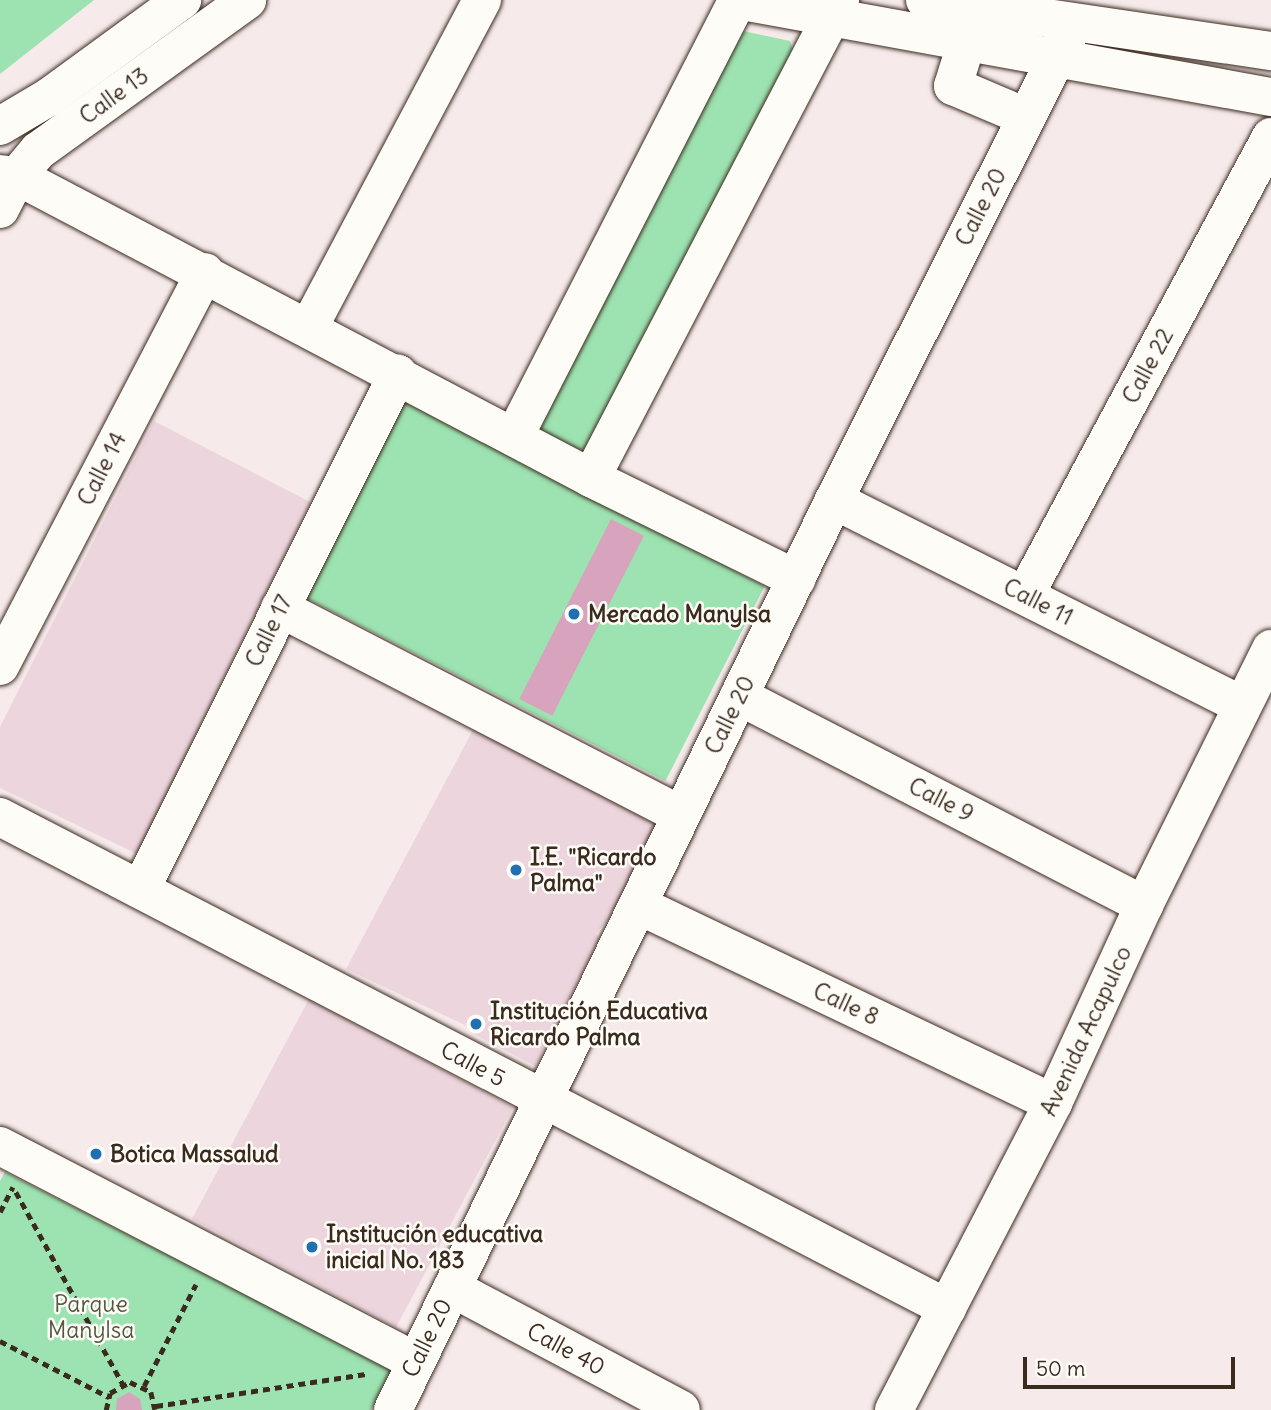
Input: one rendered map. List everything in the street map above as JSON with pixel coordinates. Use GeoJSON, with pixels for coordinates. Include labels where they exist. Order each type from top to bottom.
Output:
{"type":"FeatureCollection","features":[{"type":"Feature","properties":{"kind":"street"},"geometry":{"type":"LineString","coordinates":[[0,126],[49,97],[182,0]]}},
{"type":"Feature","properties":{"kind":"street","name":"Calle 13"},"geometry":{"type":"LineString","coordinates":[[6,186],[38,151],[247,0]]}},
{"type":"Feature","properties":{"kind":"street"},"geometry":{"type":"LineString","coordinates":[[309,327],[482,0]]}},
{"type":"Feature","properties":{"kind":"street"},"geometry":{"type":"LineString","coordinates":[[514,437],[738,0],[835,9],[966,44],[1057,56],[1271,97]]}},
{"type":"Feature","properties":{"kind":"street"},"geometry":{"type":"LineString","coordinates":[[925,0],[1271,51]]}},
{"type":"Feature","properties":{"kind":"street"},"geometry":{"type":"LineString","coordinates":[[591,478],[835,9]]}},
{"type":"Feature","properties":{"kind":"street","name":"Calle 20"},"geometry":{"type":"LineString","coordinates":[[404,1387],[834,500],[1074,23]]}},
{"type":"Feature","properties":{"kind":"street"},"geometry":{"type":"LineString","coordinates":[[966,44],[953,86],[1026,117]]}},
{"type":"Feature","properties":{"kind":"street","name":"Calle 22"},"geometry":{"type":"LineString","coordinates":[[1025,595],[1271,137]]}},
{"type":"Feature","properties":{"kind":"street"},"geometry":{"type":"LineString","coordinates":[[6,186],[205,272],[591,478],[796,579]]}},
{"type":"Feature","properties":{"kind":"street","name":"Calle 14"},"geometry":{"type":"LineString","coordinates":[[0,666],[205,272]]}},
{"type":"Feature","properties":{"kind":"street","name":"Calle 17"},"geometry":{"type":"LineString","coordinates":[[141,889],[398,373]]}},
{"type":"Feature","properties":{"kind":"street","name":"Calle 11"},"geometry":{"type":"LineString","coordinates":[[834,500],[1241,705]]}},
{"type":"Feature","properties":{"kind":"street"},"geometry":{"type":"LineString","coordinates":[[280,608],[681,815]]}},
{"type":"Feature","properties":{"kind":"street","name":"Avenida Acapulco"},"geometry":{"type":"LineString","coordinates":[[894,1410],[1053,1103],[1144,905],[1271,649]]}},
{"type":"Feature","properties":{"kind":"street","name":"Calle 9"},"geometry":{"type":"LineString","coordinates":[[739,696],[1144,905]]}},
{"type":"Feature","properties":{"kind":"street","name":"Calle 5"},"geometry":{"type":"LineString","coordinates":[[0,817],[947,1308]]}},
{"type":"Feature","properties":{"kind":"street","name":"Calle 8"},"geometry":{"type":"LineString","coordinates":[[638,905],[1053,1103]]}},
{"type":"Feature","properties":{"kind":"street"},"geometry":{"type":"LineString","coordinates":[[3,1164],[210,1254],[404,1387]]}},
{"type":"Feature","properties":{"kind":"street","name":"Calle 40"},"geometry":{"type":"LineString","coordinates":[[452,1289],[681,1410]]}},
{"type":"Feature","properties":{"kind":"path"},"geometry":{"type":"LineString","coordinates":[[3,1164],[123,1384]]}},
{"type":"Feature","properties":{"kind":"path"},"geometry":{"type":"LineString","coordinates":[[144,1386],[210,1254]]}},
{"type":"Feature","properties":{"kind":"path"},"geometry":{"type":"LineString","coordinates":[[0,1341],[109,1397]]}},
{"type":"Feature","properties":{"kind":"path"},"geometry":{"type":"LineString","coordinates":[[144,1386],[155,1408],[378,1372],[404,1387]]}},
{"type":"Feature","properties":{"kind":"path"},"geometry":{"type":"LineString","coordinates":[[106,1410],[109,1397],[123,1384],[144,1386]]}},
{"type":"Feature","properties":{"kind":"shaded area"},"geometry":{"type":"Polygon","coordinates":[[[154,421],[310,502],[137,854],[0,788],[0,727],[154,421]]]}},
{"type":"Feature","properties":{"kind":"shaded area","name":"I.E. \"Ricardo Palma\""},"geometry":{"type":"Polygon","coordinates":[[[474,728],[652,819],[656,826],[613,914],[596,933],[599,939],[535,1066],[472,1033],[469,1027],[346,969],[474,728]]]}},
{"type":"Feature","properties":{"kind":"shaded area"},"geometry":{"type":"Polygon","coordinates":[[[309,999],[513,1107],[396,1327],[192,1219],[309,999]]]}},
{"type":"Feature","properties":{"kind":"green space"},"geometry":{"type":"Polygon","coordinates":[[[0,0],[94,0],[0,74],[0,0]]]}},
{"type":"Feature","properties":{"kind":"green space"},"geometry":{"type":"Polygon","coordinates":[[[729,28],[790,41],[793,50],[589,448],[579,450],[528,424],[729,28]]]}},
{"type":"Feature","properties":{"kind":"green space"},"geometry":{"type":"Polygon","coordinates":[[[404,402],[765,586],[665,781],[305,597],[404,402]]]}},
{"type":"Feature","properties":{"kind":"green space","name":"Parque Manylsa"},"geometry":{"type":"Polygon","coordinates":[[[5,1172],[392,1369],[371,1410],[0,1410],[0,1181],[5,1172]]]}},
{"type":"Feature","properties":{"kind":"building","name":"Mercado Manylsa"},"geometry":{"type":"Polygon","coordinates":[[[611,519],[644,536],[552,716],[519,699],[611,519]]]}},
{"type":"Feature","properties":{"kind":"building"},"geometry":{"type":"Polygon","coordinates":[[[129,1392],[140,1399],[142,1410],[116,1410],[117,1399],[129,1392]]]}},
{"type":"Feature","properties":{"kind":"place","name":"Mercado Manylsa"},"geometry":{"type":"Point","coordinates":[574,614]}},
{"type":"Feature","properties":{"kind":"place","name":"I.E. \"Ricardo Palma\""},"geometry":{"type":"Point","coordinates":[516,870]}},
{"type":"Feature","properties":{"kind":"place","name":"Institución Educativa Ricardo Palma"},"geometry":{"type":"Point","coordinates":[476,1024]}},
{"type":"Feature","properties":{"kind":"place","name":"Botica Massalud"},"geometry":{"type":"Point","coordinates":[96,1154]}},
{"type":"Feature","properties":{"kind":"place","name":"Institución educativa inicial No. 183"},"geometry":{"type":"Point","coordinates":[312,1247]}}]}
